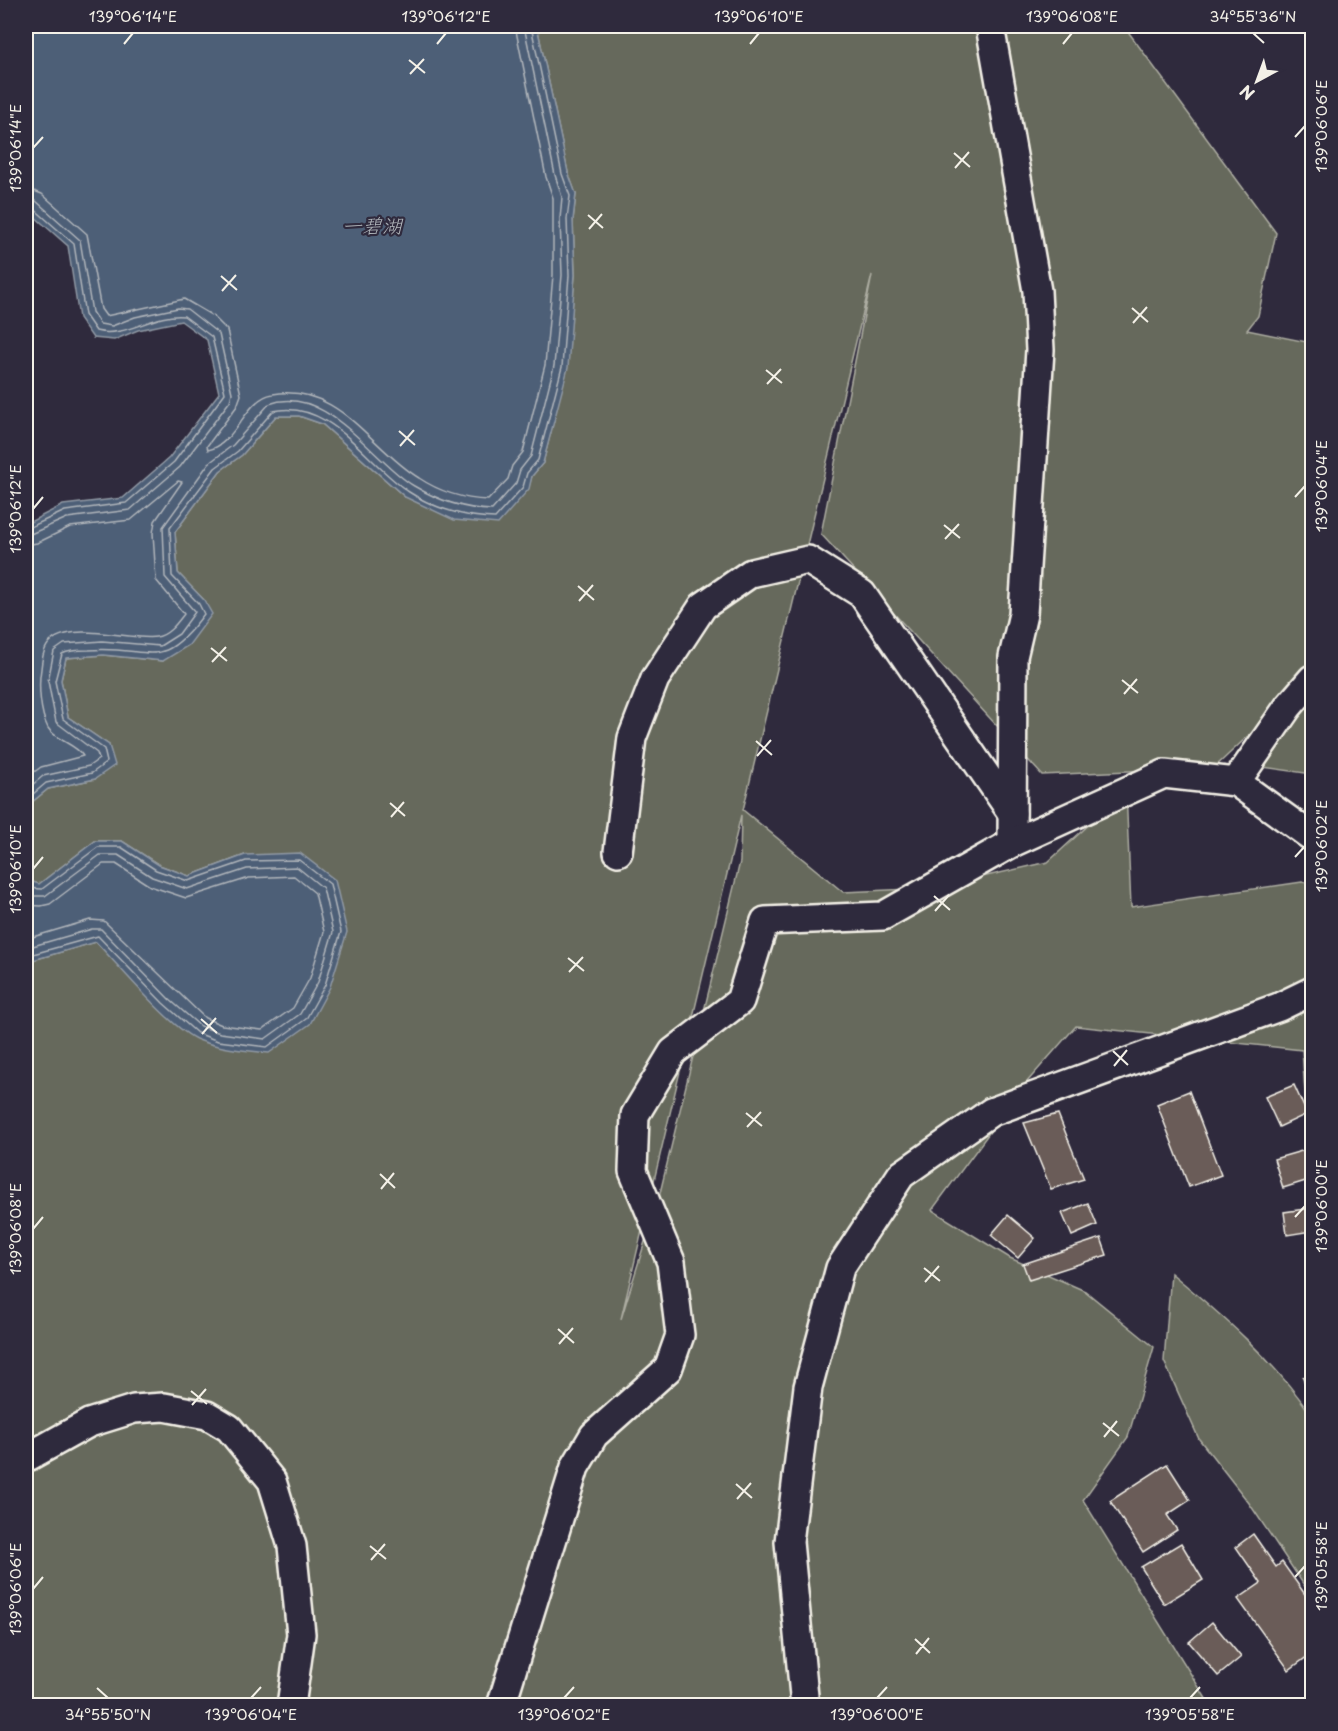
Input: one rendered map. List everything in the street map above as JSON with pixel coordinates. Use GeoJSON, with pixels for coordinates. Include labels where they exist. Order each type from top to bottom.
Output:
{"type":"FeatureCollection","features":[{"type":"Feature","properties":{"kind":"street"},"geometry":{"type":"LineString","coordinates":[[990,26],[1037,291],[1041,350],[1023,614],[1013,657],[1012,843]]}},
{"type":"Feature","properties":{"kind":"street"},"geometry":{"type":"LineString","coordinates":[[618,852],[632,738],[656,679],[703,606],[751,573],[808,560],[862,594],[1012,813]]}},
{"type":"Feature","properties":{"kind":"street"},"geometry":{"type":"LineString","coordinates":[[1236,782],[1288,707],[1312,679]]}},
{"type":"Feature","properties":{"kind":"street"},"geometry":{"type":"LineString","coordinates":[[501,1706],[575,1467],[594,1435],[668,1369],[680,1335],[671,1262],[633,1171],[635,1115],[673,1052],[740,1001],[765,921],[883,916],[1012,843],[1164,774],[1236,782],[1312,837]]}},
{"type":"Feature","properties":{"kind":"street"},"geometry":{"type":"LineString","coordinates":[[805,1706],[789,1542],[808,1387],[840,1268],[901,1175],[991,1112],[1279,1007],[1312,991]]}},
{"type":"Feature","properties":{"kind":"street"},"geometry":{"type":"LineString","coordinates":[[26,1458],[89,1423],[134,1409],[164,1407],[207,1415],[229,1428],[272,1481],[292,1546],[301,1634],[291,1706]]}},
{"type":"Feature","properties":{"kind":"green space"},"geometry":{"type":"Polygon","coordinates":[[[537,26],[1124,26],[1276,233],[1258,316],[1247,330],[1312,343],[1312,676],[1215,767],[1042,775],[821,534],[872,275],[743,810],[843,892],[934,888],[1048,862],[1126,791],[1131,907],[1302,882],[1312,884],[1312,1133],[1307,1123],[1302,1050],[1076,1026],[1026,1083],[932,1210],[1010,1258],[1085,1291],[1154,1347],[1128,1437],[1083,1500],[1210,1705],[26,1705],[26,962],[96,942],[158,1007],[245,855],[189,876],[159,865],[122,841],[95,841],[39,884],[26,880],[26,807],[48,789],[95,779],[109,745],[68,717],[61,680],[66,658],[103,655],[163,661],[204,600],[178,573],[175,532],[220,471],[242,455],[276,416],[299,416],[322,424],[405,497],[528,489],[532,476],[543,463],[567,368],[575,275],[573,220],[576,194],[568,173],[537,26]],[[741,815],[621,1319],[660,1193],[740,862],[741,815]]]}},
{"type":"Feature","properties":{"kind":"green space"},"geometry":{"type":"Polygon","coordinates":[[[1312,682],[1312,774],[1248,765],[1312,682]]]}},
{"type":"Feature","properties":{"kind":"green space"},"geometry":{"type":"Polygon","coordinates":[[[1171,1273],[1228,1322],[1264,1357],[1312,1416],[1312,1597],[1249,1503],[1199,1439],[1164,1361],[1171,1273]]]}},
{"type":"Feature","properties":{"kind":"water","name":"一碧湖"},"geometry":{"type":"Polygon","coordinates":[[[26,26],[537,26],[568,172],[576,194],[573,220],[575,275],[568,368],[543,463],[532,476],[529,489],[498,524],[454,520],[405,497],[322,424],[299,416],[276,416],[242,455],[220,471],[175,532],[178,573],[204,600],[212,614],[189,645],[163,661],[103,655],[66,658],[61,680],[68,717],[109,745],[115,765],[95,779],[48,789],[26,807],[26,524],[63,505],[123,498],[169,458],[219,393],[207,340],[181,321],[138,330],[114,340],[93,338],[79,318],[68,246],[26,209],[26,26]]]}},
{"type":"Feature","properties":{"kind":"water"},"geometry":{"type":"Polygon","coordinates":[[[95,841],[122,841],[159,865],[189,876],[245,855],[300,853],[335,880],[347,932],[330,987],[310,1024],[269,1053],[223,1047],[196,1039],[172,1022],[96,942],[26,962],[26,880],[39,884],[95,841]]]}},
{"type":"Feature","properties":{"kind":"building"},"geometry":{"type":"Polygon","coordinates":[[[1294,1085],[1307,1114],[1279,1127],[1265,1097],[1294,1085]]]}},
{"type":"Feature","properties":{"kind":"building"},"geometry":{"type":"Polygon","coordinates":[[[1189,1091],[1221,1175],[1189,1187],[1157,1104],[1189,1091]]]}},
{"type":"Feature","properties":{"kind":"building"},"geometry":{"type":"Polygon","coordinates":[[[1058,1114],[1084,1179],[1051,1189],[1024,1123],[1058,1114]]]}},
{"type":"Feature","properties":{"kind":"building"},"geometry":{"type":"Polygon","coordinates":[[[1312,1148],[1312,1179],[1283,1188],[1274,1159],[1312,1148]]]}},
{"type":"Feature","properties":{"kind":"building"},"geometry":{"type":"Polygon","coordinates":[[[1088,1203],[1097,1225],[1072,1236],[1062,1213],[1088,1203]]]}},
{"type":"Feature","properties":{"kind":"building"},"geometry":{"type":"Polygon","coordinates":[[[1312,1208],[1312,1242],[1311,1231],[1287,1235],[1284,1212],[1312,1208]]]}},
{"type":"Feature","properties":{"kind":"building"},"geometry":{"type":"Polygon","coordinates":[[[1008,1215],[1035,1238],[1018,1258],[991,1235],[1008,1215]]]}},
{"type":"Feature","properties":{"kind":"building"},"geometry":{"type":"Polygon","coordinates":[[[1101,1238],[1107,1255],[1029,1280],[1023,1264],[1101,1238]]]}},
{"type":"Feature","properties":{"kind":"building"},"geometry":{"type":"Polygon","coordinates":[[[1312,1374],[1312,1407],[1303,1377],[1312,1374]]]}},
{"type":"Feature","properties":{"kind":"building"},"geometry":{"type":"Polygon","coordinates":[[[1167,1464],[1190,1500],[1167,1515],[1177,1530],[1143,1552],[1110,1501],[1167,1464]]]}},
{"type":"Feature","properties":{"kind":"building"},"geometry":{"type":"Polygon","coordinates":[[[1253,1534],[1276,1567],[1282,1562],[1312,1604],[1312,1653],[1289,1670],[1238,1599],[1261,1583],[1236,1547],[1253,1534]]]}},
{"type":"Feature","properties":{"kind":"building"},"geometry":{"type":"Polygon","coordinates":[[[1181,1543],[1203,1580],[1164,1604],[1141,1567],[1181,1543]]]}},
{"type":"Feature","properties":{"kind":"building"},"geometry":{"type":"Polygon","coordinates":[[[1212,1622],[1241,1657],[1218,1676],[1189,1642],[1212,1622]]]}}]}
